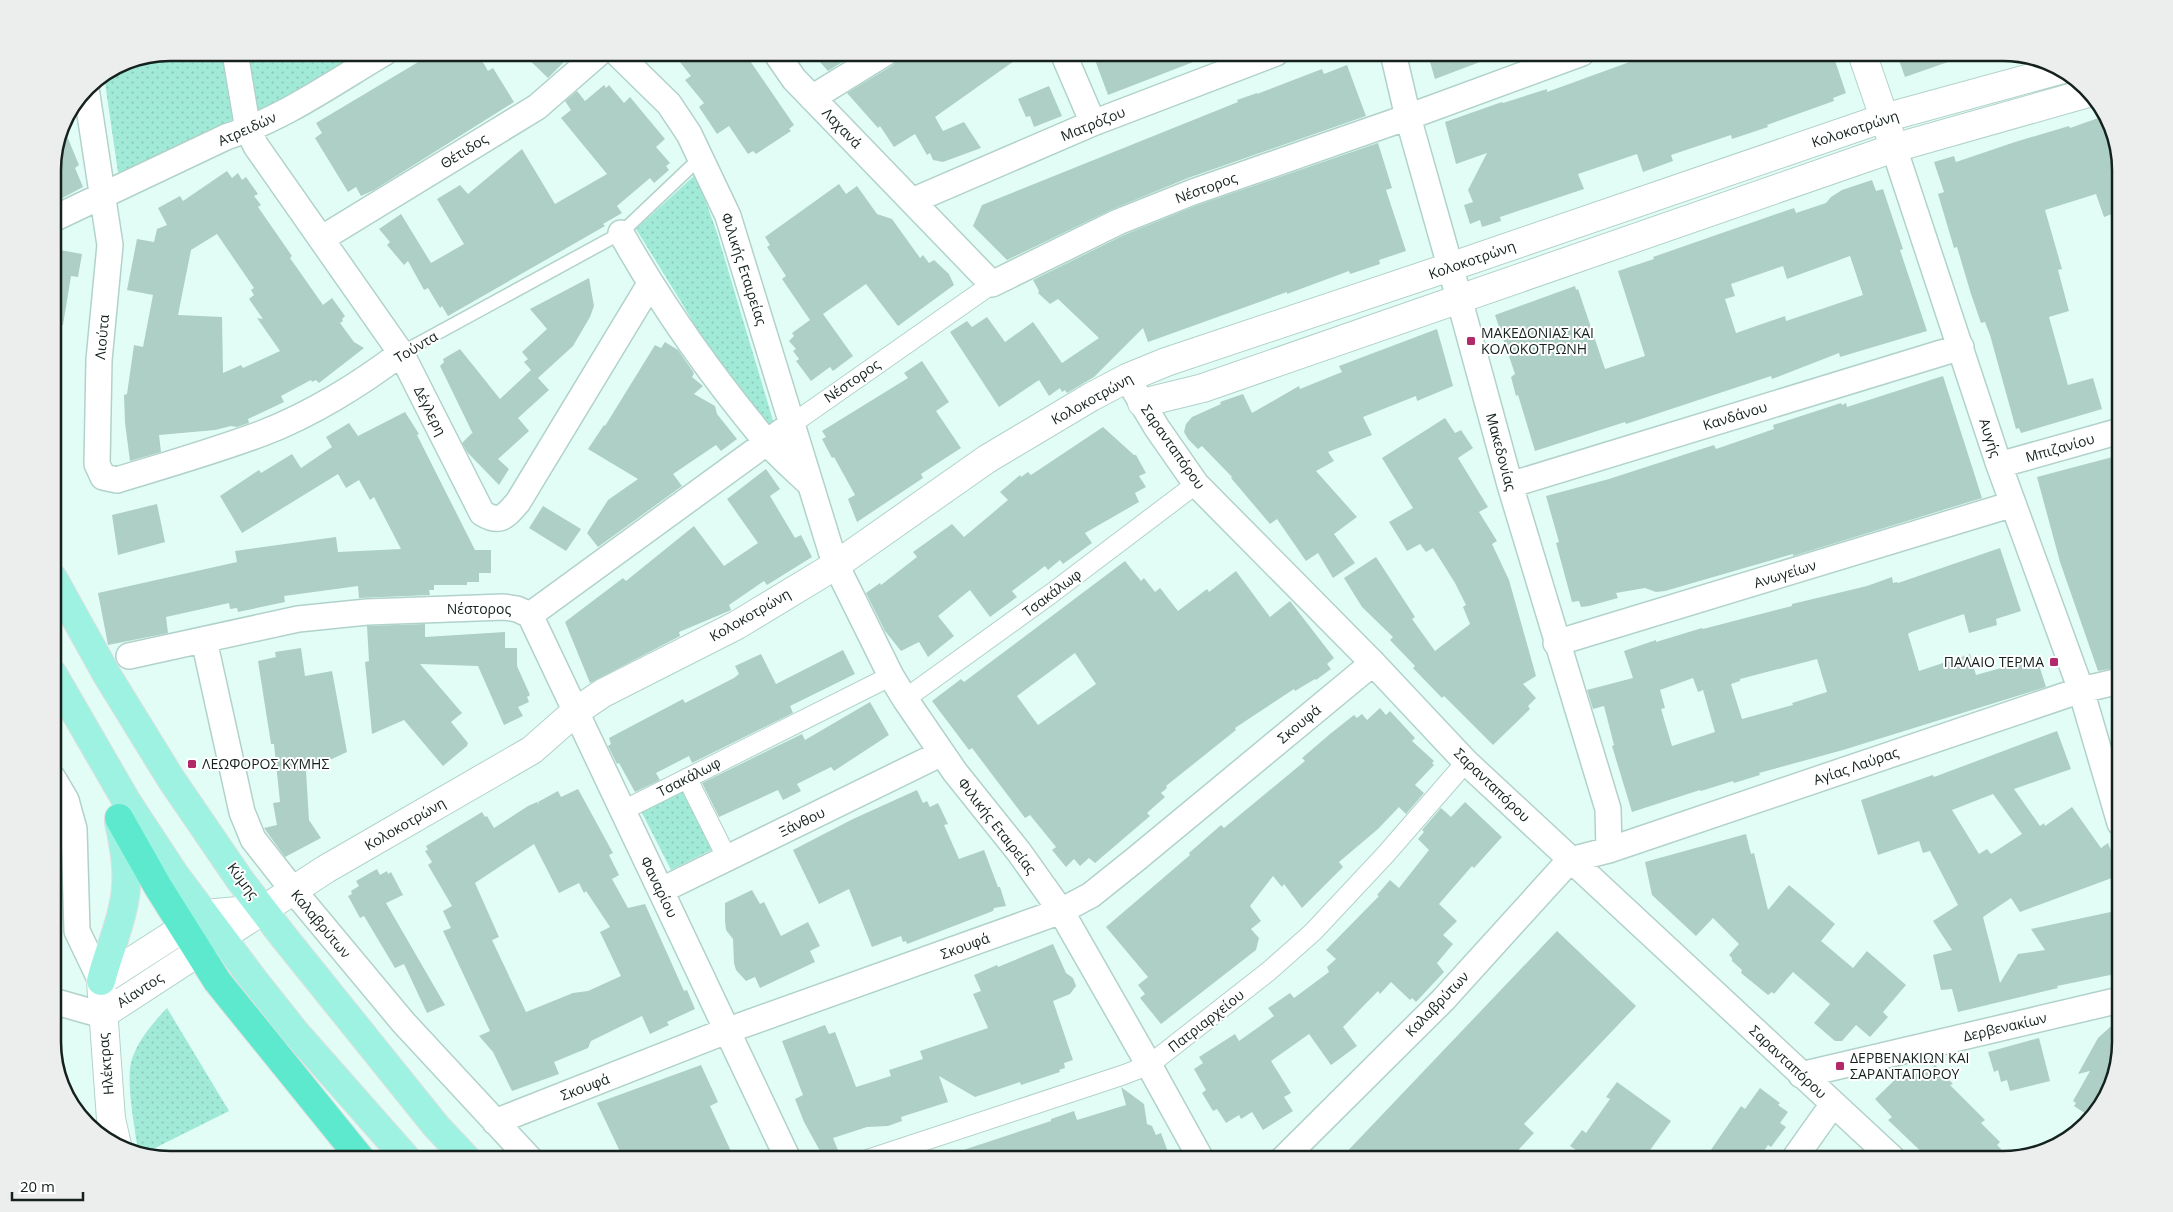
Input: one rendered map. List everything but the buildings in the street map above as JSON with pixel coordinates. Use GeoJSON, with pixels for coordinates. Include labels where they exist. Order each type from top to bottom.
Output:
{"type":"FeatureCollection","features":[{"type":"Feature","properties":{"kind":"highway"},"geometry":{"type":"LineString","coordinates":[[118,818],[194,921],[198,953],[217,982],[354,1151]]}},
{"type":"Feature","properties":{"kind":"main road","name":"Κύμης"},"geometry":{"type":"LineString","coordinates":[[61,593],[106,675],[171,779],[240,880],[283,936],[459,1151]]}},
{"type":"Feature","properties":{"kind":"main road"},"geometry":{"type":"LineString","coordinates":[[61,688],[127,802],[162,857],[194,921],[221,937],[295,1032],[399,1151]]}},
{"type":"Feature","properties":{"kind":"main road"},"geometry":{"type":"LineString","coordinates":[[90,740],[118,818],[126,853],[127,878],[124,906],[101,982]]}},
{"type":"Feature","properties":{"kind":"street","name":"Δέγλερη"},"geometry":{"type":"LineString","coordinates":[[236,61],[248,130],[256,146],[401,353],[482,513],[492,519],[500,518],[508,513],[518,502],[650,284]]}},
{"type":"Feature","properties":{"kind":"street","name":"Ατρειδών"},"geometry":{"type":"LineString","coordinates":[[61,215],[273,118],[369,61]]}},
{"type":"Feature","properties":{"kind":"street","name":"Θέτιδος"},"geometry":{"type":"LineString","coordinates":[[322,239],[537,107],[589,61]]}},
{"type":"Feature","properties":{"kind":"street","name":"Φιλικής Εταιρείας"},"geometry":{"type":"LineString","coordinates":[[626,61],[669,104],[689,134],[728,216],[836,565],[891,676],[905,700],[942,753],[1019,852],[1061,911],[1149,1064],[1196,1151]]}},
{"type":"Feature","properties":{"kind":"street","name":"Λαχανά"},"geometry":{"type":"LineString","coordinates":[[782,61],[794,79],[912,201]]}},
{"type":"Feature","properties":{"kind":"street"},"geometry":{"type":"LineString","coordinates":[[812,98],[871,61]]}},
{"type":"Feature","properties":{"kind":"street"},"geometry":{"type":"LineString","coordinates":[[1067,61],[1093,123]]}},
{"type":"Feature","properties":{"kind":"street","name":"Ματρόζου"},"geometry":{"type":"LineString","coordinates":[[912,201],[1093,123],[1253,61]]}},
{"type":"Feature","properties":{"kind":"street","name":"Μακεδονίας"},"geometry":{"type":"LineString","coordinates":[[1395,61],[1408,117],[1510,484],[1556,643],[1608,809],[1591,855]]}},
{"type":"Feature","properties":{"kind":"street","name":"Νέστορος"},"geometry":{"type":"LineString","coordinates":[[129,656],[298,619],[367,612],[504,607],[517,609],[530,615],[766,441],[992,284],[1126,218],[1193,192],[1408,117],[1558,61]]}},
{"type":"Feature","properties":{"kind":"street","name":"Αυγής"},"geometry":{"type":"LineString","coordinates":[[1865,61],[1999,465],[2081,690],[2112,796]]}},
{"type":"Feature","properties":{"kind":"street","name":"Κολοκοτρώνη"},"geometry":{"type":"LineString","coordinates":[[221,937],[326,869],[532,750],[553,734],[575,712],[612,688],[737,625],[836,565],[987,459],[1127,378],[1166,362],[1450,268],[1884,118],[2050,73]]}},
{"type":"Feature","properties":{"kind":"street","name":"Κολοκοτρώνη"},"geometry":{"type":"LineString","coordinates":[[1142,403],[1203,388],[1894,148],[2082,95]]}},
{"type":"Feature","properties":{"kind":"street","name":"Λιούτα"},"geometry":{"type":"LineString","coordinates":[[88,98],[104,195],[110,245],[99,360],[97,464],[103,477]]}},
{"type":"Feature","properties":{"kind":"street"},"geometry":{"type":"LineString","coordinates":[[912,201],[992,284]]}},
{"type":"Feature","properties":{"kind":"street","name":"Φιλικής Εταιρείας"},"geometry":{"type":"LineString","coordinates":[[622,233],[650,284],[706,365],[766,441],[810,484]]}},
{"type":"Feature","properties":{"kind":"street","name":"Κανδάνου"},"geometry":{"type":"LineString","coordinates":[[1510,484],[1960,347]]}},
{"type":"Feature","properties":{"kind":"street","name":"Τούντα"},"geometry":{"type":"LineString","coordinates":[[103,477],[117,480],[264,433],[317,407],[372,376],[401,353]]}},
{"type":"Feature","properties":{"kind":"street","name":"Σαρανταπόρου"},"geometry":{"type":"LineString","coordinates":[[1127,378],[1156,428],[1196,484],[1373,663],[1466,762],[1591,855],[1801,1075],[1883,1151]]}},
{"type":"Feature","properties":{"kind":"street","name":"Μπιζανίου"},"geometry":{"type":"LineString","coordinates":[[1999,465],[2112,433]]}},
{"type":"Feature","properties":{"kind":"street","name":"Τσακάλωφ"},"geometry":{"type":"LineString","coordinates":[[905,700],[1052,593],[1196,484]]}},
{"type":"Feature","properties":{"kind":"street","name":"Ανωγείων"},"geometry":{"type":"LineString","coordinates":[[1556,643],[2013,504]]}},
{"type":"Feature","properties":{"kind":"street","name":"Φαναρίου"},"geometry":{"type":"LineString","coordinates":[[530,615],[622,811],[662,890],[726,1031],[784,1151]]}},
{"type":"Feature","properties":{"kind":"street","name":"Καλαβρύτων"},"geometry":{"type":"LineString","coordinates":[[204,640],[242,812],[253,839],[403,1022],[522,1151]]}},
{"type":"Feature","properties":{"kind":"street","name":"Σκουφά"},"geometry":{"type":"LineString","coordinates":[[495,1122],[726,1031],[1061,911],[1091,895],[1129,865],[1373,663]]}},
{"type":"Feature","properties":{"kind":"street","name":"Τσακάλωφ"},"geometry":{"type":"LineString","coordinates":[[622,811],[891,676]]}},
{"type":"Feature","properties":{"kind":"street","name":"Αγίας Λαύρας"},"geometry":{"type":"LineString","coordinates":[[1591,855],[2081,690],[2112,683]]}},
{"type":"Feature","properties":{"kind":"street","name":"Ξάνθου"},"geometry":{"type":"LineString","coordinates":[[662,890],[942,753]]}},
{"type":"Feature","properties":{"kind":"street","name":"Πατριαρχείου"},"geometry":{"type":"LineString","coordinates":[[896,1151],[1123,1075],[1149,1064],[1270,971],[1313,932],[1386,854],[1466,762]]}},
{"type":"Feature","properties":{"kind":"street"},"geometry":{"type":"LineString","coordinates":[[687,778],[727,858]]}},
{"type":"Feature","properties":{"kind":"street"},"geometry":{"type":"LineString","coordinates":[[61,792],[66,800],[74,829],[77,931],[101,982]]}},
{"type":"Feature","properties":{"kind":"street","name":"Καλαβρύτων"},"geometry":{"type":"LineString","coordinates":[[1292,1151],[1591,855]]}},
{"type":"Feature","properties":{"kind":"street","name":"Αίαντος"},"geometry":{"type":"LineString","coordinates":[[101,982],[194,921],[264,909]]}},
{"type":"Feature","properties":{"kind":"street","name":"Αίαντος"},"geometry":{"type":"LineString","coordinates":[[61,1003],[102,1015],[221,937]]}},
{"type":"Feature","properties":{"kind":"street","name":"Ηλέκτρας"},"geometry":{"type":"LineString","coordinates":[[101,982],[102,1015],[114,1135]]}},
{"type":"Feature","properties":{"kind":"street","name":"Δερβενακίων"},"geometry":{"type":"LineString","coordinates":[[1801,1075],[2112,1002]]}},
{"type":"Feature","properties":{"kind":"street"},"geometry":{"type":"LineString","coordinates":[[1800,1151],[1833,1104]]}},
{"type":"Feature","properties":{"kind":"lane","name":"Τούντα"},"geometry":{"type":"LineString","coordinates":[[401,353],[622,233],[700,158]]}},
{"type":"Feature","properties":{"kind":"green space"},"geometry":{"type":"Polygon","coordinates":[[[163,61],[224,61],[235,131],[120,186],[105,83],[122,72],[149,63],[163,61]]]}},
{"type":"Feature","properties":{"kind":"green space"},"geometry":{"type":"Polygon","coordinates":[[[249,61],[356,61],[258,116],[249,61]]]}},
{"type":"Feature","properties":{"kind":"green space"},"geometry":{"type":"Polygon","coordinates":[[[696,174],[717,233],[775,427],[759,436],[680,300],[636,229],[696,174]]]}},
{"type":"Feature","properties":{"kind":"green space"},"geometry":{"type":"Polygon","coordinates":[[[684,787],[715,848],[671,870],[640,809],[684,787]]]}},
{"type":"Feature","properties":{"kind":"green space"},"geometry":{"type":"Polygon","coordinates":[[[167,1008],[229,1111],[152,1149],[137,1145],[131,1104],[130,1078],[132,1059],[142,1038],[167,1008]]]}},
{"type":"Feature","properties":{"kind":"place","name":"ΜΑΚΕΔΟΝΙΑΣ ΚΑΙ ΚΟΛΟΚΟΤΡΩΝΗ"},"geometry":{"type":"Point","coordinates":[1471,341]}},
{"type":"Feature","properties":{"kind":"place","name":"ΠΑΛΑΙΟ ΤΕΡΜΑ"},"geometry":{"type":"Point","coordinates":[2054,662]}},
{"type":"Feature","properties":{"kind":"place","name":"ΛΕΩΦΟΡΟΣ ΚΥΜΗΣ"},"geometry":{"type":"Point","coordinates":[192,764]}},
{"type":"Feature","properties":{"kind":"place","name":"ΔΕΡΒΕΝΑΚΙΩΝ ΚΑΙ ΣΑΡΑΝΤΑΠΟΡΟΥ"},"geometry":{"type":"Point","coordinates":[1840,1066]}}]}
